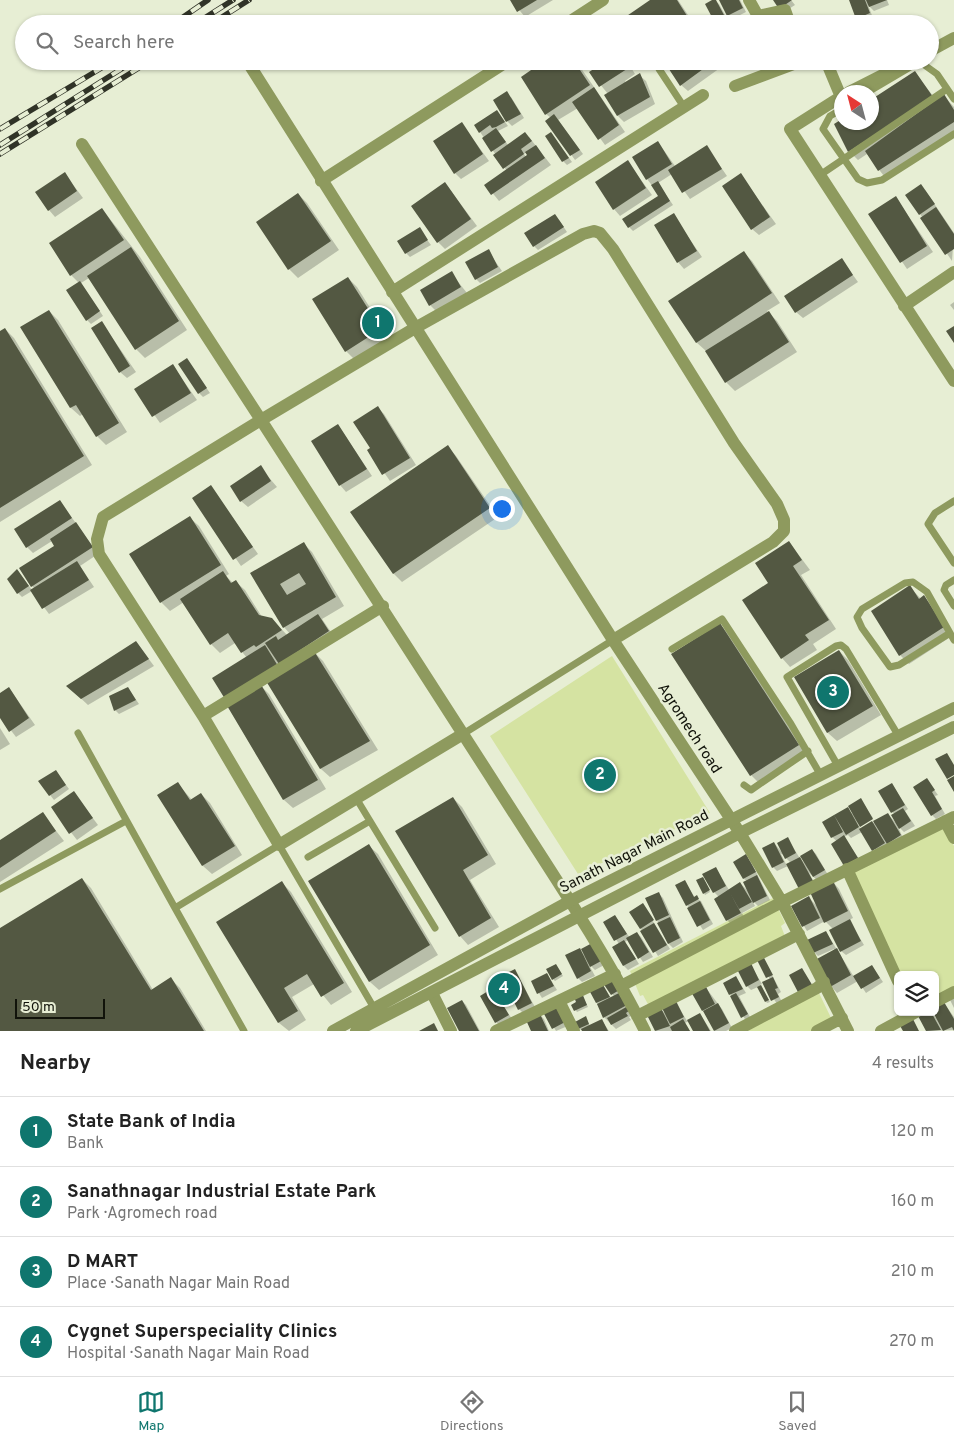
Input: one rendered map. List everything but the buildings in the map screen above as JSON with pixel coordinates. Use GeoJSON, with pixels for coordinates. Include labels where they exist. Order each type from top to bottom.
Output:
{"type":"FeatureCollection","features":[{"type":"Feature","properties":{"kind":"street"},"geometry":{"type":"LineString","coordinates":[[580,15],[603,0]]}},
{"type":"Feature","properties":{"kind":"street"},"geometry":{"type":"LineString","coordinates":[[749,0],[757,15]]}},
{"type":"Feature","properties":{"kind":"street"},"geometry":{"type":"LineString","coordinates":[[762,15],[785,10],[787,15]]}},
{"type":"Feature","properties":{"kind":"street"},"geometry":{"type":"LineString","coordinates":[[939,46],[954,38]]}},
{"type":"Feature","properties":{"kind":"street","name":"Agromech road"},"geometry":{"type":"LineString","coordinates":[[253,70],[613,640],[740,833],[782,902],[848,1031]]}},
{"type":"Feature","properties":{"kind":"street"},"geometry":{"type":"LineString","coordinates":[[321,181],[489,70]]}},
{"type":"Feature","properties":{"kind":"street"},"geometry":{"type":"LineString","coordinates":[[735,86],[778,70]]}},
{"type":"Feature","properties":{"kind":"street"},"geometry":{"type":"LineString","coordinates":[[830,70],[836,85]]}},
{"type":"Feature","properties":{"kind":"street"},"geometry":{"type":"LineString","coordinates":[[863,85],[892,70]]}},
{"type":"Feature","properties":{"kind":"street"},"geometry":{"type":"LineString","coordinates":[[392,292],[703,95]]}},
{"type":"Feature","properties":{"kind":"street"},"geometry":{"type":"LineString","coordinates":[[834,101],[790,129],[954,381]]}},
{"type":"Feature","properties":{"kind":"street"},"geometry":{"type":"LineString","coordinates":[[82,144],[383,606],[579,915],[615,974],[645,1031]]}},
{"type":"Feature","properties":{"kind":"street"},"geometry":{"type":"LineString","coordinates":[[463,734],[279,845],[203,716],[99,554],[98,527],[102,517],[415,328],[583,234],[594,230],[600,233],[618,258],[734,443],[777,504],[784,520],[784,532],[773,542],[613,640]]}},
{"type":"Feature","properties":{"kind":"street"},"geometry":{"type":"LineString","coordinates":[[904,306],[954,272]]}},
{"type":"Feature","properties":{"kind":"street"},"geometry":{"type":"LineString","coordinates":[[203,716],[383,606]]}},
{"type":"Feature","properties":{"kind":"street","name":"Sanath Nagar Main Road"},"geometry":{"type":"LineString","coordinates":[[332,1031],[570,901],[954,708]]}},
{"type":"Feature","properties":{"kind":"street"},"geometry":{"type":"LineString","coordinates":[[356,1031],[740,833],[954,727]]}},
{"type":"Feature","properties":{"kind":"street"},"geometry":{"type":"LineString","coordinates":[[621,986],[847,869],[950,819],[954,838]]}},
{"type":"Feature","properties":{"kind":"street"},"geometry":{"type":"LineString","coordinates":[[847,869],[894,972]]}},
{"type":"Feature","properties":{"kind":"street"},"geometry":{"type":"LineString","coordinates":[[637,1016],[799,934]]}},
{"type":"Feature","properties":{"kind":"street"},"geometry":{"type":"LineString","coordinates":[[496,1031],[615,974]]}},
{"type":"Feature","properties":{"kind":"street"},"geometry":{"type":"LineString","coordinates":[[734,1031],[817,988],[824,982]]}},
{"type":"Feature","properties":{"kind":"street"},"geometry":{"type":"LineString","coordinates":[[939,1000],[954,992]]}},
{"type":"Feature","properties":{"kind":"street"},"geometry":{"type":"LineString","coordinates":[[432,993],[451,1031]]}},
{"type":"Feature","properties":{"kind":"street"},"geometry":{"type":"LineString","coordinates":[[559,1001],[574,1031]]}},
{"type":"Feature","properties":{"kind":"street"},"geometry":{"type":"LineString","coordinates":[[881,1031],[908,1016]]}},
{"type":"Feature","properties":{"kind":"street"},"geometry":{"type":"LineString","coordinates":[[816,1031],[842,1018]]}},
{"type":"Feature","properties":{"kind":"lane"},"geometry":{"type":"LineString","coordinates":[[660,70],[684,107]]}},
{"type":"Feature","properties":{"kind":"lane"},"geometry":{"type":"LineString","coordinates":[[879,86],[905,70]]}},
{"type":"Feature","properties":{"kind":"lane"},"geometry":{"type":"LineString","coordinates":[[933,70],[954,99]]}},
{"type":"Feature","properties":{"kind":"lane"},"geometry":{"type":"LineString","coordinates":[[820,175],[947,89]]}},
{"type":"Feature","properties":{"kind":"lane"},"geometry":{"type":"LineString","coordinates":[[834,114],[830,116],[823,129],[858,179],[867,183],[874,183],[954,134]]}},
{"type":"Feature","properties":{"kind":"lane"},"geometry":{"type":"LineString","coordinates":[[954,501],[935,513],[928,524],[954,562]]}},
{"type":"Feature","properties":{"kind":"lane"},"geometry":{"type":"LineString","coordinates":[[954,580],[946,585],[944,590],[954,606]]}},
{"type":"Feature","properties":{"kind":"lane"},"geometry":{"type":"LineString","coordinates":[[913,582],[927,592],[952,636],[899,665],[890,667],[857,617],[862,609],[905,583],[913,582]]}},
{"type":"Feature","properties":{"kind":"lane"},"geometry":{"type":"LineString","coordinates":[[672,649],[722,619],[808,751],[820,774]]}},
{"type":"Feature","properties":{"kind":"lane"},"geometry":{"type":"LineString","coordinates":[[463,734],[613,640]]}},
{"type":"Feature","properties":{"kind":"lane"},"geometry":{"type":"LineString","coordinates":[[838,766],[787,677],[836,646],[841,645],[846,649],[898,735]]}},
{"type":"Feature","properties":{"kind":"lane"},"geometry":{"type":"LineString","coordinates":[[78,733],[244,1031]]}},
{"type":"Feature","properties":{"kind":"lane"},"geometry":{"type":"LineString","coordinates":[[744,785],[751,790],[808,751]]}},
{"type":"Feature","properties":{"kind":"lane"},"geometry":{"type":"LineString","coordinates":[[356,798],[435,928]]}},
{"type":"Feature","properties":{"kind":"lane"},"geometry":{"type":"LineString","coordinates":[[0,889],[126,821]]}},
{"type":"Feature","properties":{"kind":"lane"},"geometry":{"type":"LineString","coordinates":[[308,857],[370,821]]}},
{"type":"Feature","properties":{"kind":"lane"},"geometry":{"type":"LineString","coordinates":[[175,908],[279,845],[374,1008]]}},
{"type":"Feature","properties":{"kind":"green space"},"geometry":{"type":"Polygon","coordinates":[[[612,656],[710,813],[578,874],[490,736],[612,656]]]}},
{"type":"Feature","properties":{"kind":"green space"},"geometry":{"type":"Polygon","coordinates":[[[943,826],[954,846],[954,988],[939,996],[939,971],[896,971],[851,871],[943,826]]]}},
{"type":"Feature","properties":{"kind":"green space"},"geometry":{"type":"Polygon","coordinates":[[[773,898],[785,923],[781,926],[786,939],[650,1008],[643,995],[640,996],[630,971],[773,898]]]}},
{"type":"Feature","properties":{"kind":"green space"},"geometry":{"type":"Polygon","coordinates":[[[818,991],[834,1024],[820,1031],[739,1031],[818,991]]]}},
{"type":"Feature","properties":{"kind":"railway"},"geometry":{"type":"LineString","coordinates":[[186,15],[208,0]]}},
{"type":"Feature","properties":{"kind":"railway"},"geometry":{"type":"LineString","coordinates":[[209,15],[233,0]]}},
{"type":"Feature","properties":{"kind":"railway"},"geometry":{"type":"LineString","coordinates":[[225,15],[249,0]]}},
{"type":"Feature","properties":{"kind":"railway"},"geometry":{"type":"LineString","coordinates":[[0,129],[98,70]]}},
{"type":"Feature","properties":{"kind":"railway"},"geometry":{"type":"LineString","coordinates":[[0,145],[120,70]]}},
{"type":"Feature","properties":{"kind":"railway"},"geometry":{"type":"LineString","coordinates":[[0,154],[135,70]]}},
{"type":"Feature","properties":{"kind":"place","name":"State Bank of India"},"geometry":{"type":"Point","coordinates":[378,323]}},
{"type":"Feature","properties":{"kind":"place","name":"D MART"},"geometry":{"type":"Point","coordinates":[833,692]}},
{"type":"Feature","properties":{"kind":"place","name":"Sanathnagar Industrial Estate Park"},"geometry":{"type":"Point","coordinates":[600,775]}},
{"type":"Feature","properties":{"kind":"place","name":"Cygnet Superspeciality Clinics"},"geometry":{"type":"Point","coordinates":[504,989]}}]}
